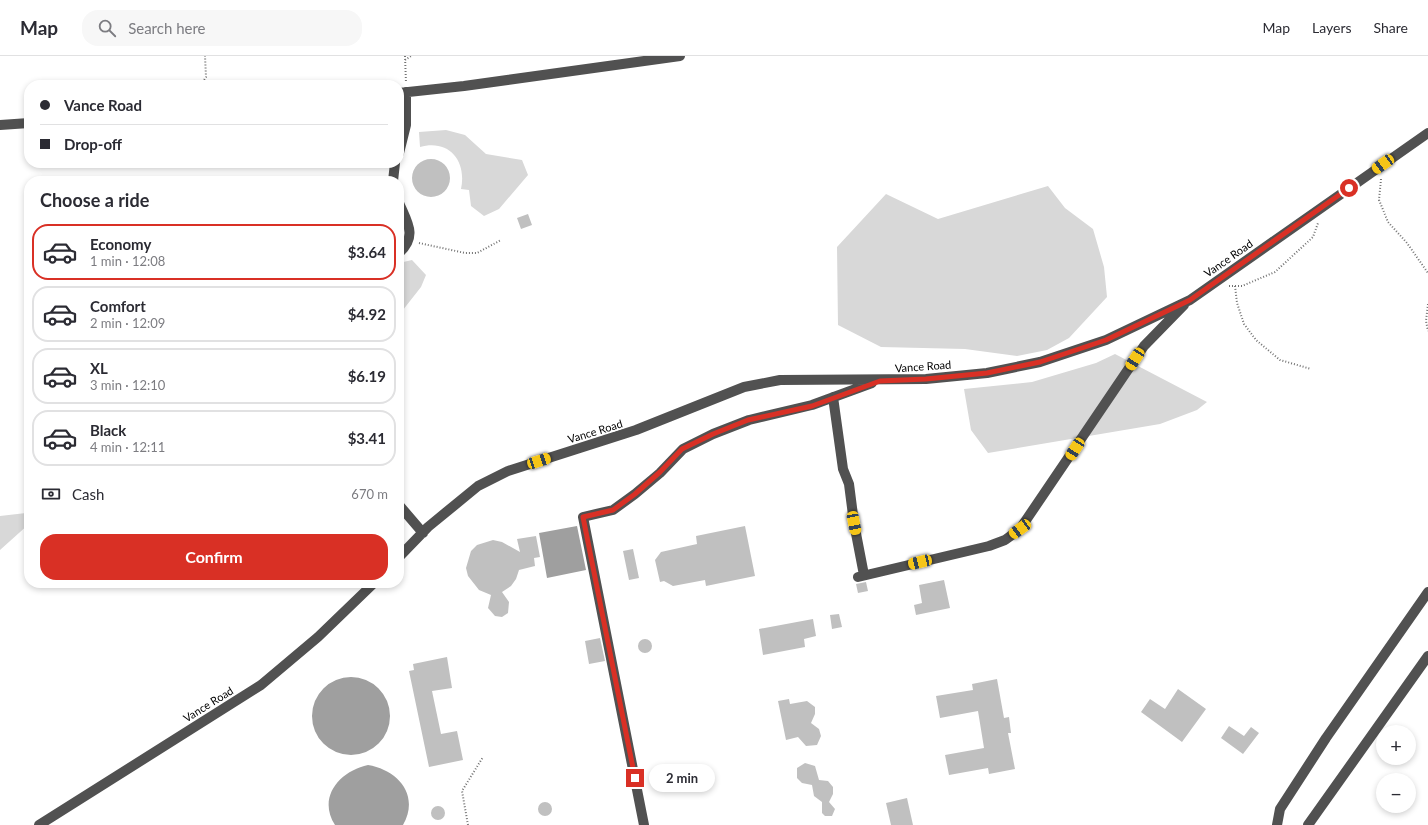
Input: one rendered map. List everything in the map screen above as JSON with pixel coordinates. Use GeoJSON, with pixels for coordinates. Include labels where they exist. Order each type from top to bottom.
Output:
{"type":"FeatureCollection","features":[{"type":"Feature","properties":{"kind":"street"},"geometry":{"type":"LineString","coordinates":[[404,92],[472,85],[680,56]]}},
{"type":"Feature","properties":{"kind":"street"},"geometry":{"type":"LineString","coordinates":[[404,103],[406,125],[404,133]]}},
{"type":"Feature","properties":{"kind":"street"},"geometry":{"type":"LineString","coordinates":[[0,125],[24,123]]}},
{"type":"Feature","properties":{"kind":"street","name":"Vance Road"},"geometry":{"type":"LineString","coordinates":[[404,552],[423,532],[478,486],[508,471],[636,430],[744,386],[780,380],[880,381],[926,379],[987,373],[1040,362],[1106,340],[1190,300],[1428,133]]}},
{"type":"Feature","properties":{"kind":"street"},"geometry":{"type":"LineString","coordinates":[[404,214],[410,227],[408,240],[404,246]]}},
{"type":"Feature","properties":{"kind":"street"},"geometry":{"type":"LineString","coordinates":[[833,397],[843,469],[849,484],[861,576],[989,546],[1005,540],[1020,529],[1144,346],[1190,300]]}},
{"type":"Feature","properties":{"kind":"street"},"geometry":{"type":"LineString","coordinates":[[644,825],[583,517],[613,510],[635,494],[660,472],[682,449],[713,434],[748,420],[812,406],[833,397],[880,381]]}},
{"type":"Feature","properties":{"kind":"street"},"geometry":{"type":"LineString","coordinates":[[404,511],[423,532]]}},
{"type":"Feature","properties":{"kind":"street","name":"Vance Road"},"geometry":{"type":"LineString","coordinates":[[39,825],[261,684],[318,637],[369,588]]}},
{"type":"Feature","properties":{"kind":"street"},"geometry":{"type":"LineString","coordinates":[[1277,825],[1280,809],[1326,738],[1428,592]]}},
{"type":"Feature","properties":{"kind":"street"},"geometry":{"type":"LineString","coordinates":[[1308,825],[1428,656]]}},
{"type":"Feature","properties":{"kind":"path"},"geometry":{"type":"LineString","coordinates":[[204,80],[206,77],[205,56]]}},
{"type":"Feature","properties":{"kind":"path"},"geometry":{"type":"LineString","coordinates":[[404,80],[405,56]]}},
{"type":"Feature","properties":{"kind":"path"},"geometry":{"type":"LineString","coordinates":[[405,60],[411,56]]}},
{"type":"Feature","properties":{"kind":"path"},"geometry":{"type":"LineString","coordinates":[[1383,164],[1379,200],[1388,222],[1407,243],[1428,273]]}},
{"type":"Feature","properties":{"kind":"path"},"geometry":{"type":"LineString","coordinates":[[1212,284],[1242,286],[1275,272],[1313,237],[1326,204]]}},
{"type":"Feature","properties":{"kind":"path"},"geometry":{"type":"LineString","coordinates":[[408,240],[465,253],[477,253],[501,240]]}},
{"type":"Feature","properties":{"kind":"path"},"geometry":{"type":"LineString","coordinates":[[1235,286],[1237,303],[1244,324],[1256,340],[1280,360],[1311,369]]}},
{"type":"Feature","properties":{"kind":"path"},"geometry":{"type":"LineString","coordinates":[[1428,304],[1426,320],[1428,331]]}},
{"type":"Feature","properties":{"kind":"path"},"geometry":{"type":"LineString","coordinates":[[468,825],[462,791],[482,757]]}},
{"type":"Feature","properties":{"kind":"shaded area"},"geometry":{"type":"Polygon","coordinates":[[[446,130],[465,135],[486,154],[522,160],[528,175],[499,209],[484,216],[471,206],[469,190],[461,189],[461,170],[454,154],[439,146],[430,145],[420,147],[419,132],[446,130]]]}},
{"type":"Feature","properties":{"kind":"shaded area"},"geometry":{"type":"Polygon","coordinates":[[[1048,186],[1065,208],[1093,229],[1104,267],[1107,297],[1069,338],[1047,350],[1017,356],[965,349],[881,347],[838,325],[837,247],[886,194],[938,219],[1048,186]]]}},
{"type":"Feature","properties":{"kind":"shaded area"},"geometry":{"type":"Polygon","coordinates":[[[412,260],[426,275],[421,287],[404,309],[404,262],[412,260]]]}},
{"type":"Feature","properties":{"kind":"shaded area"},"geometry":{"type":"Polygon","coordinates":[[[1115,354],[1207,402],[1197,410],[1160,424],[988,453],[971,430],[964,389],[1032,382],[1096,363],[1115,354]]]}},
{"type":"Feature","properties":{"kind":"shaded area"},"geometry":{"type":"Polygon","coordinates":[[[24,513],[24,528],[0,550],[0,516],[24,513]]]}},
{"type":"Feature","properties":{"kind":"shaded area"},"geometry":{"type":"Polygon","coordinates":[[[577,526],[586,570],[547,578],[539,533],[577,526]]]}},
{"type":"Feature","properties":{"kind":"shaded area"},"geometry":{"type":"Polygon","coordinates":[[[343,677],[359,677],[373,683],[384,694],[390,708],[390,724],[384,738],[373,749],[359,755],[343,755],[329,749],[318,738],[312,724],[312,708],[318,694],[329,683],[343,677]]]}},
{"type":"Feature","properties":{"kind":"shaded area"},"geometry":{"type":"Polygon","coordinates":[[[368,765],[389,772],[397,778],[403,786],[407,794],[409,804],[408,814],[403,825],[335,825],[330,815],[329,805],[330,795],[334,787],[348,773],[368,765]]]}},
{"type":"Feature","properties":{"kind":"building"},"geometry":{"type":"Polygon","coordinates":[[[431,159],[441,162],[447,168],[450,178],[447,188],[441,194],[431,197],[421,194],[415,188],[412,178],[415,168],[421,162],[431,159]]]}},
{"type":"Feature","properties":{"kind":"building"},"geometry":{"type":"Polygon","coordinates":[[[528,214],[532,225],[521,229],[517,218],[528,214]]]}},
{"type":"Feature","properties":{"kind":"building"},"geometry":{"type":"Polygon","coordinates":[[[745,526],[755,576],[706,586],[705,580],[673,586],[664,581],[660,582],[655,560],[661,552],[697,544],[696,536],[745,526]]]}},
{"type":"Feature","properties":{"kind":"building"},"geometry":{"type":"Polygon","coordinates":[[[536,536],[540,557],[534,558],[535,566],[519,570],[516,579],[511,586],[502,592],[509,602],[508,613],[502,617],[495,616],[488,608],[491,595],[479,590],[468,576],[466,568],[471,551],[477,545],[493,540],[502,542],[520,552],[517,539],[536,536]]]}},
{"type":"Feature","properties":{"kind":"building"},"geometry":{"type":"Polygon","coordinates":[[[633,549],[639,578],[629,580],[623,551],[633,549]]]}},
{"type":"Feature","properties":{"kind":"building"},"geometry":{"type":"Polygon","coordinates":[[[944,580],[950,608],[916,615],[914,605],[922,603],[919,585],[944,580]]]}},
{"type":"Feature","properties":{"kind":"building"},"geometry":{"type":"Polygon","coordinates":[[[866,582],[868,591],[858,593],[856,584],[866,582]]]}},
{"type":"Feature","properties":{"kind":"building"},"geometry":{"type":"Polygon","coordinates":[[[839,614],[842,627],[832,629],[830,615],[839,614]]]}},
{"type":"Feature","properties":{"kind":"building"},"geometry":{"type":"Polygon","coordinates":[[[813,619],[816,636],[804,639],[805,647],[763,655],[759,629],[813,619]]]}},
{"type":"Feature","properties":{"kind":"building"},"geometry":{"type":"Polygon","coordinates":[[[600,638],[605,661],[589,664],[585,641],[600,638]]]}},
{"type":"Feature","properties":{"kind":"building"},"geometry":{"type":"Polygon","coordinates":[[[645,639],[650,641],[652,646],[650,651],[645,653],[640,651],[638,646],[640,641],[645,639]]]}},
{"type":"Feature","properties":{"kind":"building"},"geometry":{"type":"Polygon","coordinates":[[[447,657],[452,688],[432,691],[441,734],[457,731],[463,760],[429,767],[409,671],[414,670],[413,664],[447,657]]]}},
{"type":"Feature","properties":{"kind":"building"},"geometry":{"type":"Polygon","coordinates":[[[997,679],[1004,718],[1009,717],[1011,733],[1008,733],[1015,769],[989,774],[988,768],[949,775],[945,755],[984,748],[978,711],[940,718],[936,696],[973,690],[972,684],[997,679]]]}},
{"type":"Feature","properties":{"kind":"building"},"geometry":{"type":"Polygon","coordinates":[[[1178,689],[1206,709],[1182,742],[1141,712],[1150,699],[1165,709],[1178,689]]]}},
{"type":"Feature","properties":{"kind":"building"},"geometry":{"type":"Polygon","coordinates":[[[789,699],[790,704],[807,701],[815,707],[815,714],[811,723],[819,729],[821,736],[817,745],[806,746],[798,737],[786,740],[778,701],[789,699]]]}},
{"type":"Feature","properties":{"kind":"building"},"geometry":{"type":"Polygon","coordinates":[[[1229,726],[1244,736],[1251,727],[1259,733],[1243,754],[1221,738],[1229,726]]]}},
{"type":"Feature","properties":{"kind":"building"},"geometry":{"type":"Polygon","coordinates":[[[805,763],[815,766],[819,780],[828,781],[833,787],[833,794],[829,802],[835,809],[832,816],[825,816],[822,813],[822,802],[814,796],[812,785],[802,783],[797,778],[797,768],[805,763]]]}},
{"type":"Feature","properties":{"kind":"building"},"geometry":{"type":"Polygon","coordinates":[[[907,798],[913,825],[891,825],[886,803],[907,798]]]}},
{"type":"Feature","properties":{"kind":"building"},"geometry":{"type":"Polygon","coordinates":[[[545,802],[550,804],[552,809],[550,814],[545,816],[540,814],[538,809],[540,804],[545,802]]]}},
{"type":"Feature","properties":{"kind":"building"},"geometry":{"type":"Polygon","coordinates":[[[438,806],[443,808],[445,813],[443,818],[438,820],[433,818],[431,813],[433,808],[438,806]]]}},
{"type":"Feature","properties":{"kind":"route"},"geometry":{"type":"LineString","coordinates":[[635,778],[583,517],[613,510],[635,494],[660,472],[682,449],[713,434],[748,420],[812,406],[833,397],[880,381],[926,379],[987,373],[1010,369],[1068,354],[1106,340],[1190,300],[1349,188]]}}]}
